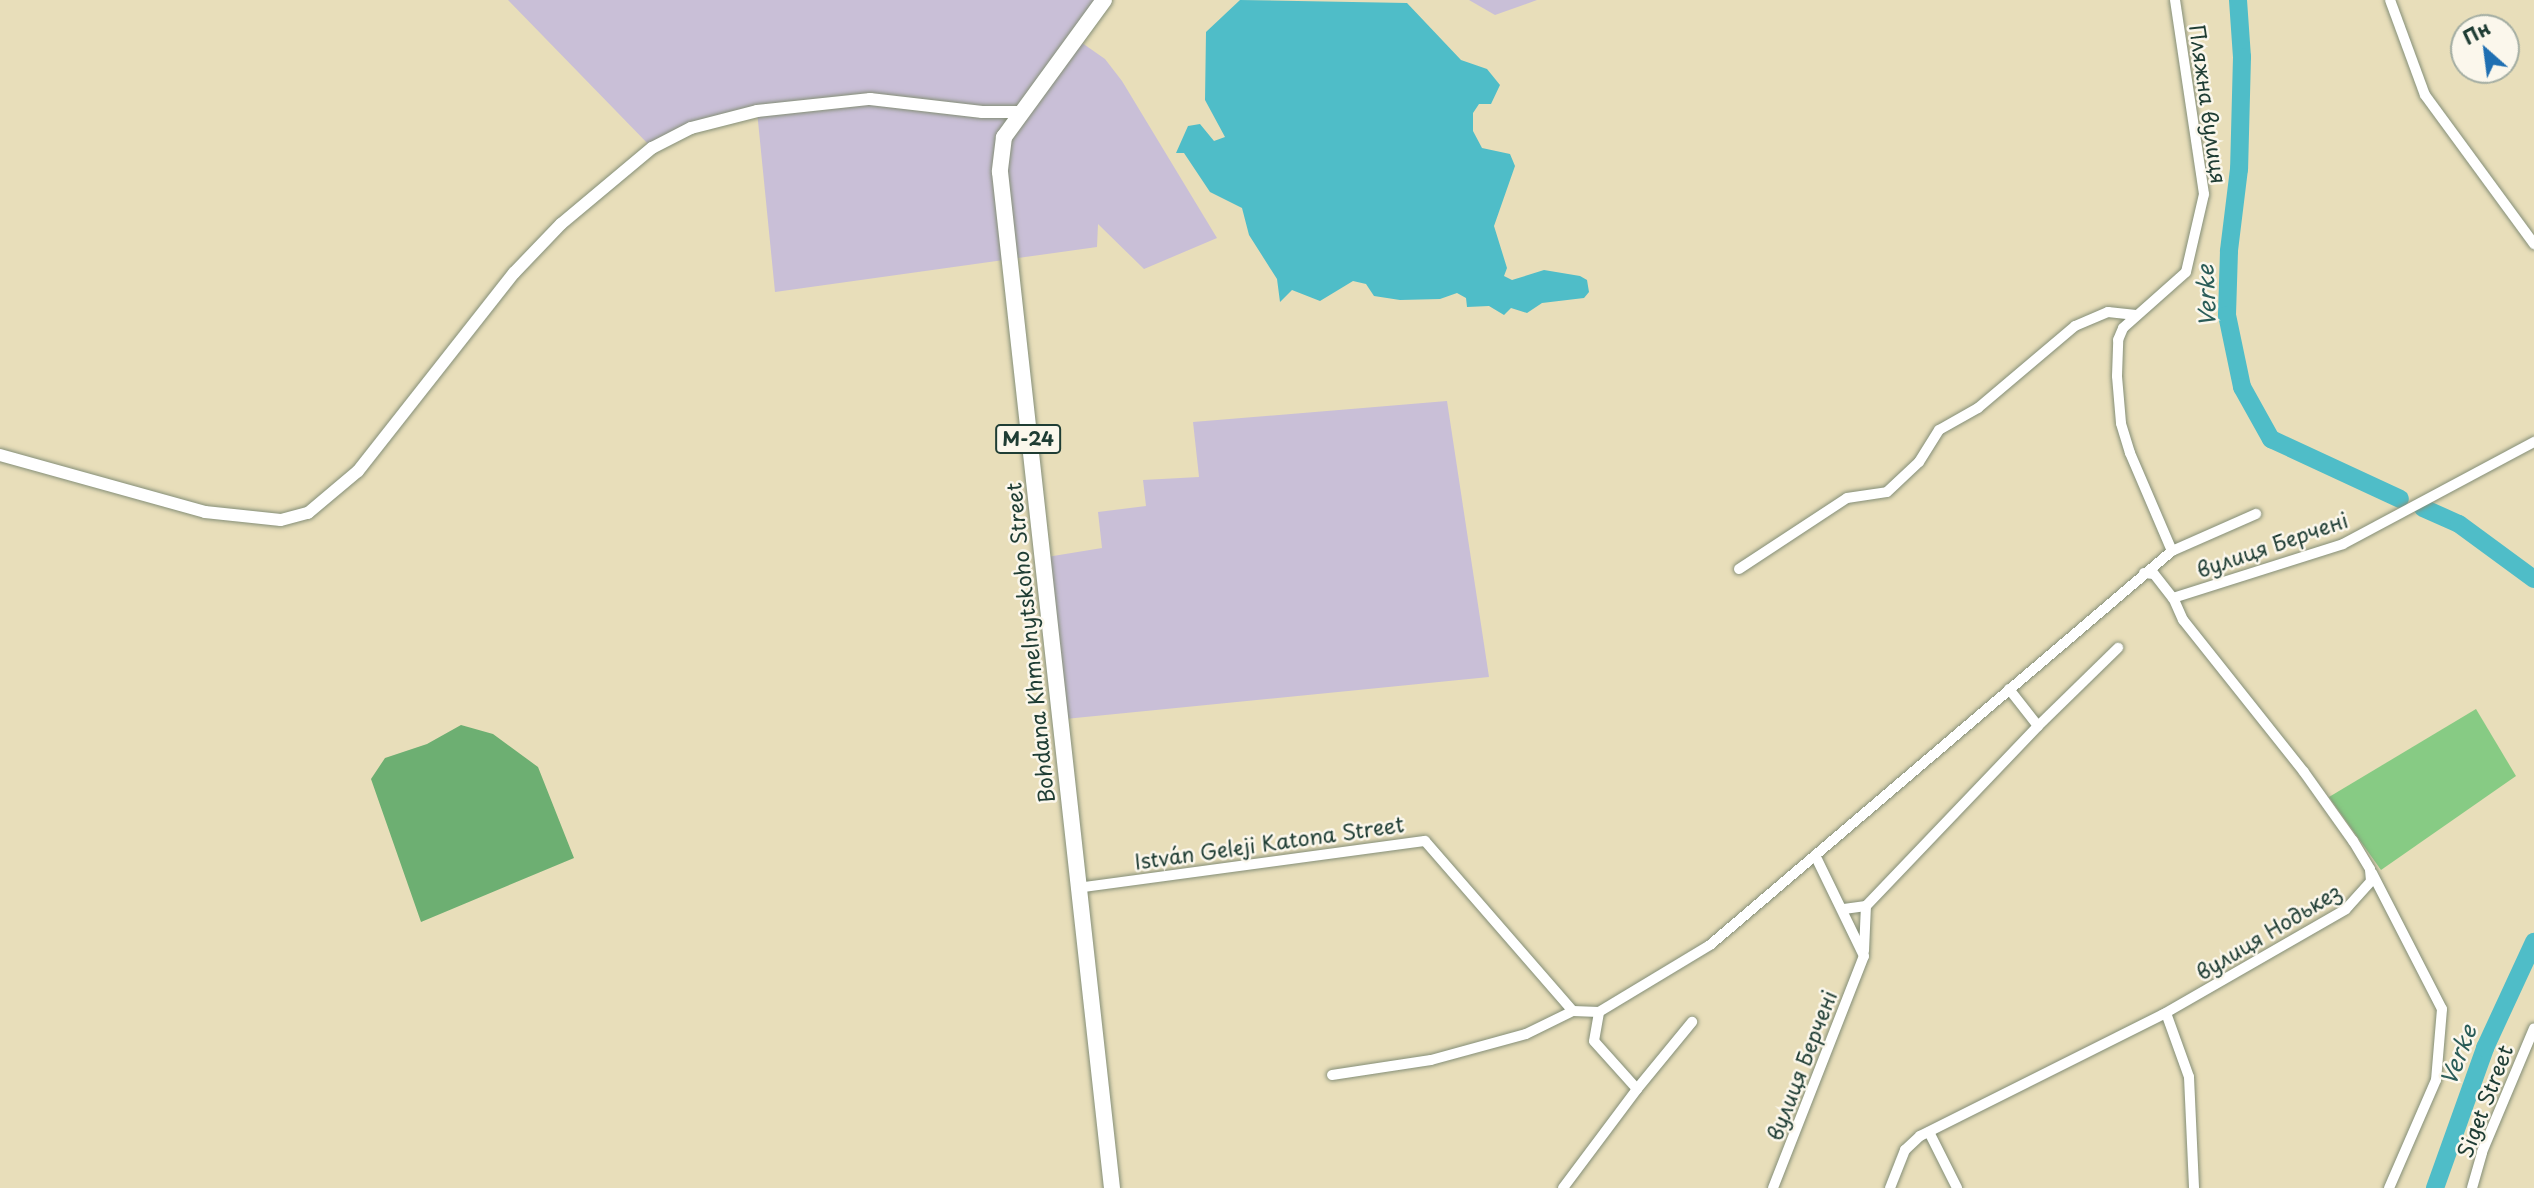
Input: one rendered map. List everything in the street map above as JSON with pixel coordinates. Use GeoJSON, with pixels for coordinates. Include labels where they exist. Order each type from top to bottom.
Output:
{"type":"FeatureCollection","features":[{"type":"Feature","properties":{"kind":"highway","name":"Bohdana Khmelnytskoho Street"},"geometry":{"type":"LineString","coordinates":[[1104,0],[1019,112],[1004,138],[1000,172],[1112,1188]]}},
{"type":"Feature","properties":{"kind":"street","name":"Пляжна вулиця"},"geometry":{"type":"LineString","coordinates":[[2172,551],[2121,423],[2118,340],[2136,315],[2186,272],[2204,194],[2175,0]]}},
{"type":"Feature","properties":{"kind":"street"},"geometry":{"type":"LineString","coordinates":[[2390,0],[2425,96],[2534,244]]}},
{"type":"Feature","properties":{"kind":"street"},"geometry":{"type":"LineString","coordinates":[[0,456],[205,512],[270,520],[308,513],[358,471],[514,274],[561,224],[652,149],[691,128],[737,116],[857,100],[1019,112]]}},
{"type":"Feature","properties":{"kind":"street"},"geometry":{"type":"LineString","coordinates":[[1739,569],[1847,498],[1887,492],[1919,462],[1939,430],[1978,408],[2076,326],[2108,312],[2136,315]]}},
{"type":"Feature","properties":{"kind":"street","name":"вулиця Берчені"},"geometry":{"type":"LineString","coordinates":[[2174,598],[2343,544],[2534,442]]}},
{"type":"Feature","properties":{"kind":"street","name":"вулиця Берчені"},"geometry":{"type":"LineString","coordinates":[[1599,1012],[1710,945],[2172,551],[2256,514]]}},
{"type":"Feature","properties":{"kind":"street"},"geometry":{"type":"LineString","coordinates":[[2144,573],[2154,575],[2174,598],[2177,611],[2304,772],[2370,869],[2442,1010],[2436,1080],[2389,1188]]}},
{"type":"Feature","properties":{"kind":"street"},"geometry":{"type":"LineString","coordinates":[[1844,909],[1866,906],[2038,726],[2118,648]]}},
{"type":"Feature","properties":{"kind":"street"},"geometry":{"type":"LineString","coordinates":[[2009,689],[2038,726]]}},
{"type":"Feature","properties":{"kind":"street","name":"István Geleji Katona Street"},"geometry":{"type":"LineString","coordinates":[[1077,888],[1425,841],[1573,1011]]}},
{"type":"Feature","properties":{"kind":"street"},"geometry":{"type":"LineString","coordinates":[[1815,855],[1844,909],[1864,956]]}},
{"type":"Feature","properties":{"kind":"street","name":"вулиця Нодькез"},"geometry":{"type":"LineString","coordinates":[[1890,1188],[1905,1150],[1929,1132],[2166,1013],[2346,909],[2367,890],[2370,869]]}},
{"type":"Feature","properties":{"kind":"street","name":"вулиця Берчені"},"geometry":{"type":"LineString","coordinates":[[1773,1188],[1864,956],[1866,906]]}},
{"type":"Feature","properties":{"kind":"street"},"geometry":{"type":"LineString","coordinates":[[1332,1075],[1431,1060],[1526,1034],[1573,1011],[1599,1012],[1594,1041],[1637,1089]]}},
{"type":"Feature","properties":{"kind":"street"},"geometry":{"type":"LineString","coordinates":[[2166,1013],[2189,1077],[2194,1188]]}},
{"type":"Feature","properties":{"kind":"street"},"geometry":{"type":"LineString","coordinates":[[1563,1188],[1637,1089],[1692,1022]]}},
{"type":"Feature","properties":{"kind":"street","name":"Siget Street"},"geometry":{"type":"LineString","coordinates":[[2472,1188],[2534,1028]]}},
{"type":"Feature","properties":{"kind":"street"},"geometry":{"type":"LineString","coordinates":[[1929,1132],[1957,1188]]}},
{"type":"Feature","properties":{"kind":"shaded area"},"geometry":{"type":"Polygon","coordinates":[[[508,0],[1104,0],[1075,38],[1105,59],[1122,81],[1217,238],[1144,269],[1098,224],[1097,247],[775,292],[757,111],[652,148],[508,0]]]}},
{"type":"Feature","properties":{"kind":"shaded area"},"geometry":{"type":"Polygon","coordinates":[[[1469,0],[1537,0],[1495,15],[1469,0]]]}},
{"type":"Feature","properties":{"kind":"shaded area"},"geometry":{"type":"Polygon","coordinates":[[[1447,401],[1489,677],[1065,719],[1047,557],[1102,548],[1098,512],[1146,506],[1143,480],[1199,477],[1193,422],[1447,401]]]}},
{"type":"Feature","properties":{"kind":"green space"},"geometry":{"type":"Polygon","coordinates":[[[2476,709],[2516,776],[2381,870],[2329,797],[2476,709]]]}},
{"type":"Feature","properties":{"kind":"green space"},"geometry":{"type":"Polygon","coordinates":[[[461,725],[493,734],[538,767],[574,858],[421,922],[371,779],[385,758],[427,744],[461,725]]]}},
{"type":"Feature","properties":{"kind":"water"},"geometry":{"type":"Polygon","coordinates":[[[1240,0],[1407,3],[1461,60],[1487,69],[1500,85],[1491,104],[1479,104],[1473,113],[1473,131],[1482,148],[1510,154],[1515,166],[1494,226],[1507,268],[1504,276],[1512,280],[1544,270],[1580,276],[1587,280],[1589,292],[1584,298],[1542,303],[1527,313],[1511,308],[1504,315],[1489,306],[1467,307],[1466,298],[1457,293],[1440,299],[1400,300],[1374,296],[1366,284],[1353,281],[1320,301],[1292,290],[1280,302],[1277,279],[1249,235],[1242,208],[1210,192],[1184,153],[1176,153],[1188,126],[1200,124],[1214,141],[1225,137],[1205,100],[1206,32],[1240,0]]]}},
{"type":"Feature","properties":{"kind":"waterway","name":"Verke"},"geometry":{"type":"LineString","coordinates":[[2238,0],[2242,57],[2239,169],[2229,251],[2227,315],[2242,387],[2271,439],[2400,499]]}},
{"type":"Feature","properties":{"kind":"waterway","name":"Verke"},"geometry":{"type":"LineString","coordinates":[[2423,508],[2459,524],[2534,579]]}},
{"type":"Feature","properties":{"kind":"waterway","name":"Verke"},"geometry":{"type":"LineString","coordinates":[[2435,1188],[2485,1048],[2534,942]]}}]}
